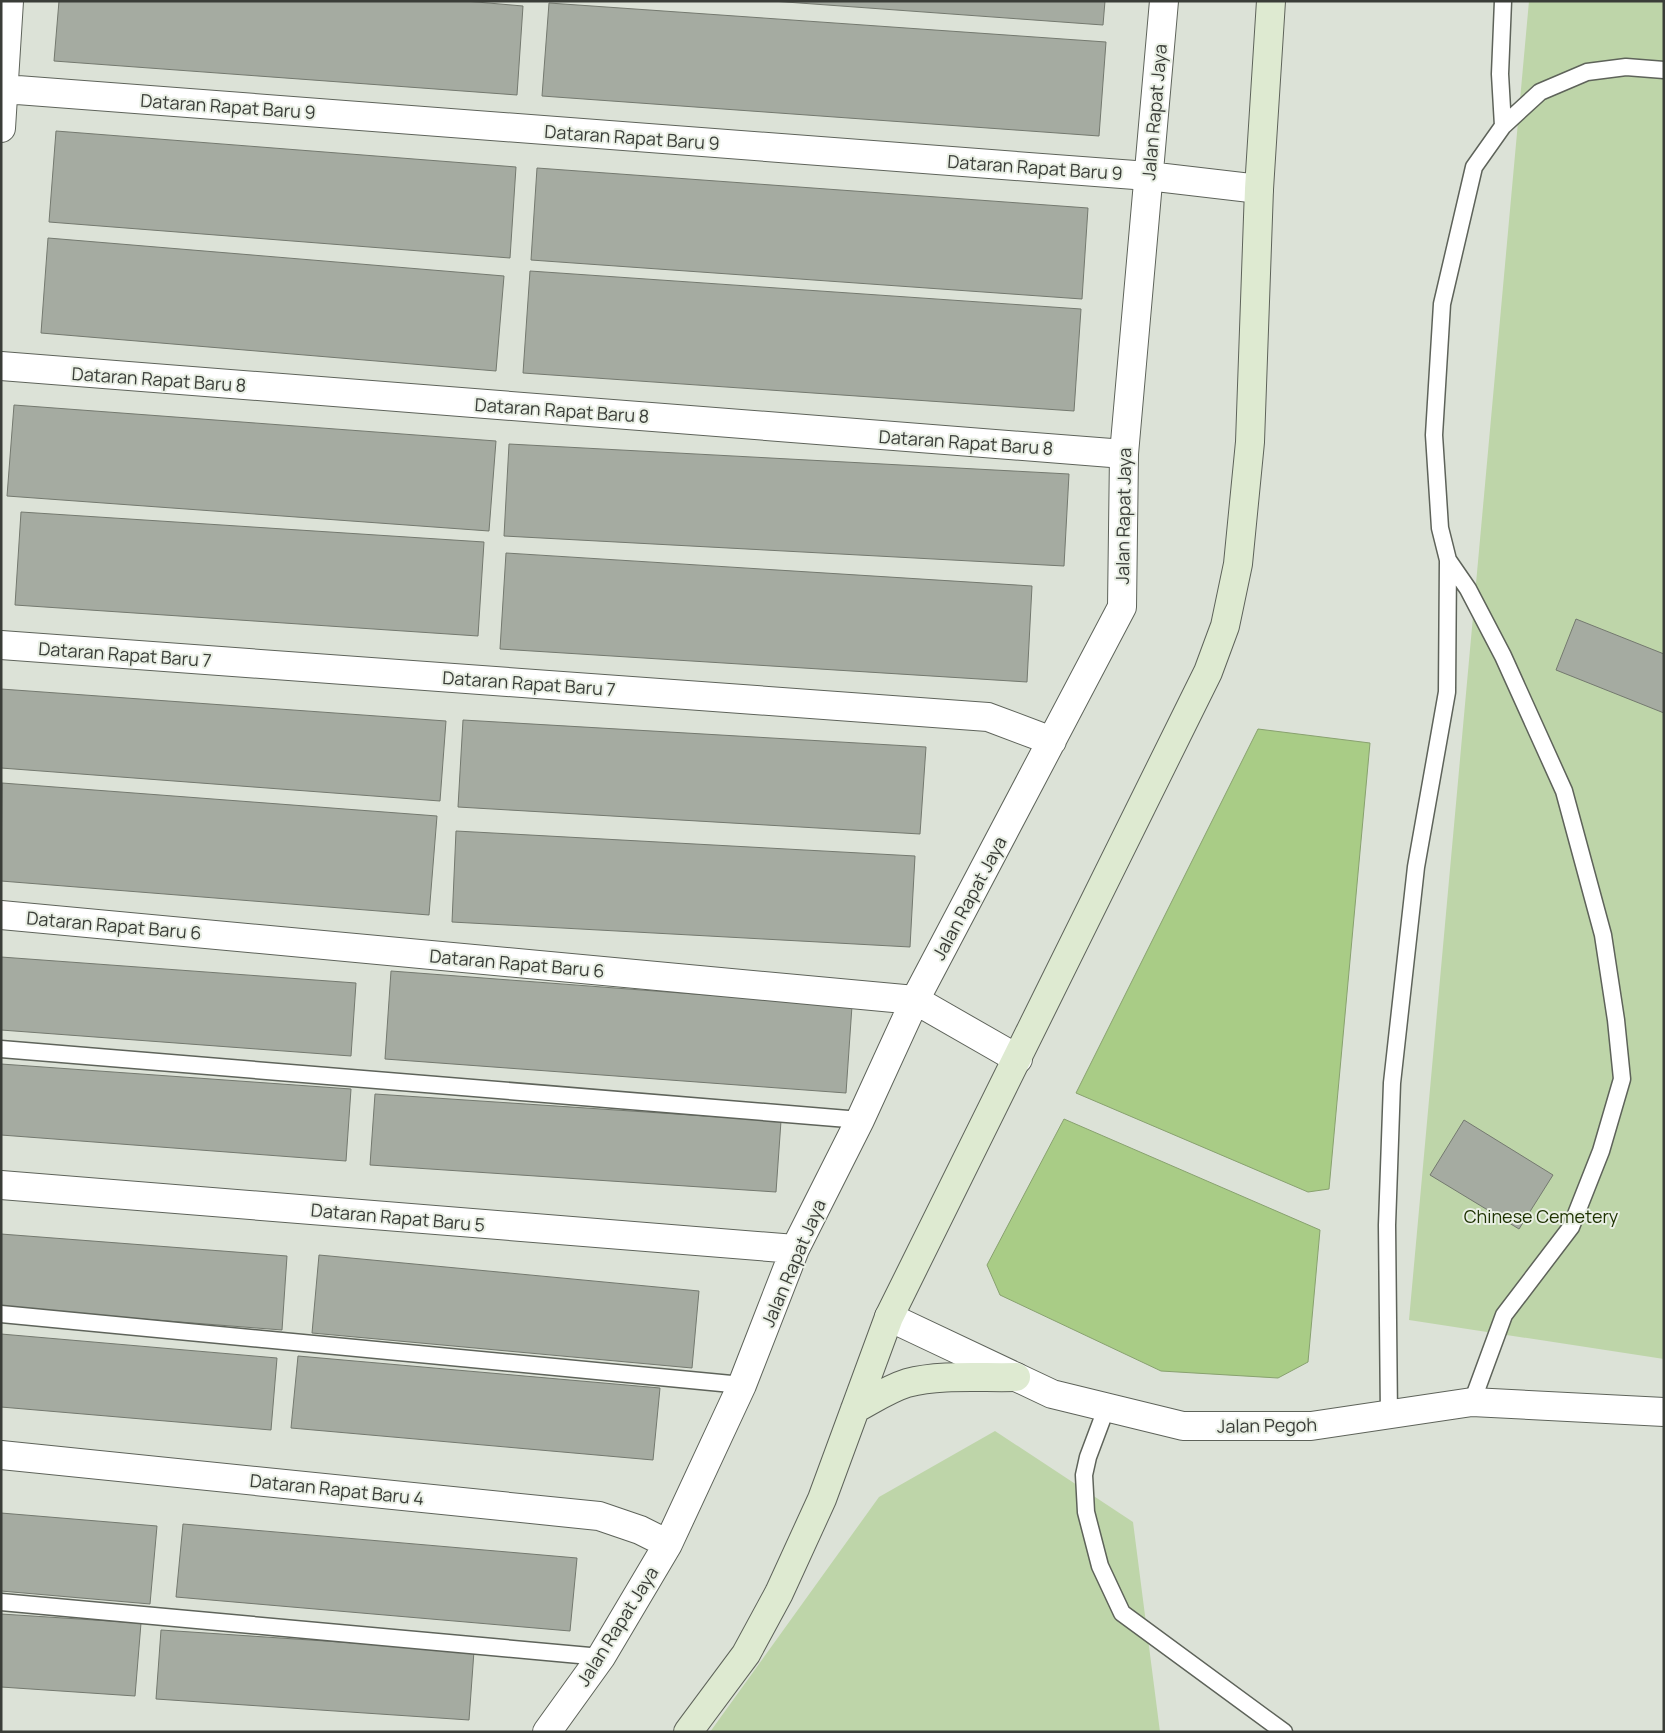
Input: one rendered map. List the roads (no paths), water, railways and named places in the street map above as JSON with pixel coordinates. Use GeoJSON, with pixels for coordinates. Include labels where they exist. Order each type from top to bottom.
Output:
{"type":"FeatureCollection","features":[{"type":"Feature","properties":{"kind":"street"},"geometry":{"type":"LineString","coordinates":[[1,128],[9,1]]}},
{"type":"Feature","properties":{"kind":"street","name":"Jalan Rapat Jaya"},"geometry":{"type":"LineString","coordinates":[[547,1732],[601,1657],[668,1544],[742,1386],[795,1249],[860,1120],[915,1000],[1122,607],[1124,454],[1164,1]]}},
{"type":"Feature","properties":{"kind":"street"},"geometry":{"type":"LineString","coordinates":[[688,1732],[746,1654],[779,1593],[822,1500],[889,1317],[1208,672],[1225,626],[1238,564],[1250,442],[1258,280],[1259,189],[1271,1]]}},
{"type":"Feature","properties":{"kind":"street","name":"Dataran Rapat Baru 9"},"geometry":{"type":"LineString","coordinates":[[4,89],[1148,176],[1259,189]]}},
{"type":"Feature","properties":{"kind":"street","name":"Dataran Rapat Baru 8"},"geometry":{"type":"LineString","coordinates":[[1,366],[1124,454]]}},
{"type":"Feature","properties":{"kind":"street","name":"Dataran Rapat Baru 7"},"geometry":{"type":"LineString","coordinates":[[1,645],[988,717],[1052,742]]}},
{"type":"Feature","properties":{"kind":"street","name":"Dataran Rapat Baru 6"},"geometry":{"type":"LineString","coordinates":[[1,915],[915,1000],[1018,1059]]}},
{"type":"Feature","properties":{"kind":"street","name":"Dataran Rapat Baru 5"},"geometry":{"type":"LineString","coordinates":[[1,1185],[795,1249]]}},
{"type":"Feature","properties":{"kind":"street","name":"Jalan Pegoh"},"geometry":{"type":"LineString","coordinates":[[889,1317],[1052,1394],[1106,1409],[1183,1426],[1311,1426],[1389,1416],[1472,1402],[1664,1412]]}},
{"type":"Feature","properties":{"kind":"street"},"geometry":{"type":"LineString","coordinates":[[855,1409],[891,1389],[907,1383],[932,1379],[1016,1377]]}},
{"type":"Feature","properties":{"kind":"street","name":"Dataran Rapat Baru 4"},"geometry":{"type":"LineString","coordinates":[[1,1455],[599,1516],[640,1530],[668,1544]]}},
{"type":"Feature","properties":{"kind":"lane"},"geometry":{"type":"LineString","coordinates":[[1503,1],[1500,74],[1503,126]]}},
{"type":"Feature","properties":{"kind":"lane"},"geometry":{"type":"LineString","coordinates":[[1389,1416],[1387,1225],[1392,1083],[1416,868],[1447,692],[1448,560],[1440,528],[1434,435],[1442,304],[1474,167],[1503,126],[1540,92],[1587,72],[1626,66],[1664,70]]}},
{"type":"Feature","properties":{"kind":"lane"},"geometry":{"type":"LineString","coordinates":[[1448,560],[1468,589],[1503,656],[1564,791],[1603,935],[1616,1020],[1622,1079],[1601,1151],[1571,1227],[1504,1315],[1472,1402]]}},
{"type":"Feature","properties":{"kind":"lane"},"geometry":{"type":"LineString","coordinates":[[1,1049],[860,1120]]}},
{"type":"Feature","properties":{"kind":"lane"},"geometry":{"type":"LineString","coordinates":[[1,1314],[742,1386]]}},
{"type":"Feature","properties":{"kind":"lane"},"geometry":{"type":"LineString","coordinates":[[1106,1409],[1088,1457],[1084,1475],[1086,1512],[1100,1566],[1122,1613],[1284,1732]]}},
{"type":"Feature","properties":{"kind":"lane"},"geometry":{"type":"LineString","coordinates":[[1,1602],[601,1657]]}},
{"type":"Feature","properties":{"kind":"park label","name":"Chinese Cemetery"},"geometry":{"type":"Point","coordinates":[1541,1216]}}]}
